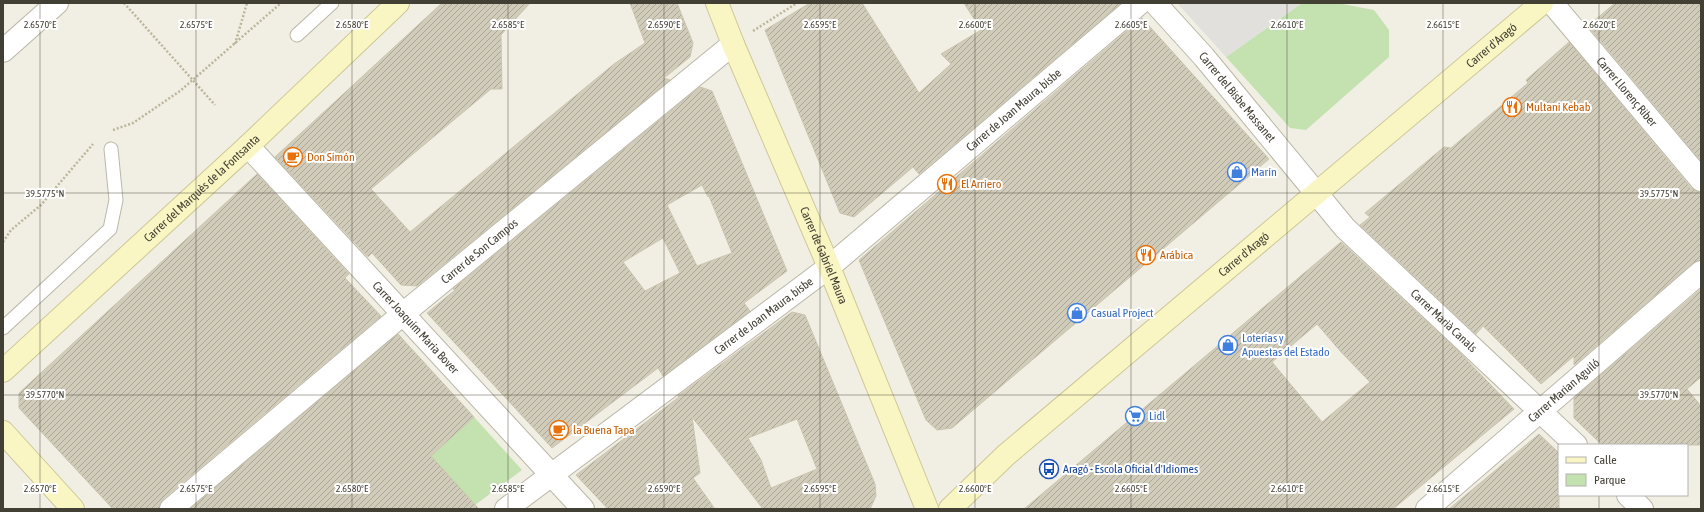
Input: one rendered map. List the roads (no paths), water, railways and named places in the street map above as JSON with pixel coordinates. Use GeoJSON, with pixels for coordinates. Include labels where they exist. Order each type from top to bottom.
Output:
{"type":"FeatureCollection","features":[{"type":"Feature","properties":{"kind":"street"},"geometry":{"type":"LineString","coordinates":[[3,51],[57,3]]}},
{"type":"Feature","properties":{"kind":"street","name":"Carrer del Marquès de la Fontsanta"},"geometry":{"type":"LineString","coordinates":[[3,371],[248,146],[398,3]]}},
{"type":"Feature","properties":{"kind":"street","name":"Carrer de Gabriel Maura"},"geometry":{"type":"LineString","coordinates":[[717,3],[733,44],[829,267],[927,509]]}},
{"type":"Feature","properties":{"kind":"street","name":"Carrer de Joan Maura, bisbe"},"geometry":{"type":"LineString","coordinates":[[506,509],[829,267],[1140,3]]}},
{"type":"Feature","properties":{"kind":"street","name":"Carrer del Bisbe Massanet"},"geometry":{"type":"LineString","coordinates":[[1156,3],[1204,57],[1316,193]]}},
{"type":"Feature","properties":{"kind":"street","name":"Carrer d'Aragó"},"geometry":{"type":"LineString","coordinates":[[950,509],[997,462],[1542,3]]}},
{"type":"Feature","properties":{"kind":"street","name":"Carrer Llorenç Riber"},"geometry":{"type":"LineString","coordinates":[[1552,3],[1701,180]]}},
{"type":"Feature","properties":{"kind":"street","name":"Carrer de Son Campos"},"geometry":{"type":"LineString","coordinates":[[170,509],[404,313],[733,44]]}},
{"type":"Feature","properties":{"kind":"street","name":"Carrer Joaquim Maria Bover"},"geometry":{"type":"LineString","coordinates":[[248,146],[404,313],[583,509]]}},
{"type":"Feature","properties":{"kind":"street","name":"Carrer Marià Canals"},"geometry":{"type":"LineString","coordinates":[[1316,193],[1345,228],[1575,444]]}},
{"type":"Feature","properties":{"kind":"street","name":"Carrer Marian Aguiló"},"geometry":{"type":"LineString","coordinates":[[1427,509],[1701,272]]}},
{"type":"Feature","properties":{"kind":"street"},"geometry":{"type":"LineString","coordinates":[[3,432],[73,509]]}},
{"type":"Feature","properties":{"kind":"street"},"geometry":{"type":"LineString","coordinates":[[1629,496],[1642,509]]}},
{"type":"Feature","properties":{"kind":"lane"},"geometry":{"type":"LineString","coordinates":[[297,35],[332,3]]}},
{"type":"Feature","properties":{"kind":"lane"},"geometry":{"type":"LineString","coordinates":[[3,328],[110,229],[116,200],[111,149]]}},
{"type":"Feature","properties":{"kind":"place","name":"Multani Kebab"},"geometry":{"type":"Point","coordinates":[1512,107]}},
{"type":"Feature","properties":{"kind":"place","name":"Don Simón"},"geometry":{"type":"Point","coordinates":[293,157]}},
{"type":"Feature","properties":{"kind":"place","name":"Marín"},"geometry":{"type":"Point","coordinates":[1237,172]}},
{"type":"Feature","properties":{"kind":"place","name":"El Arriero"},"geometry":{"type":"Point","coordinates":[947,184]}},
{"type":"Feature","properties":{"kind":"place","name":"Arábica"},"geometry":{"type":"Point","coordinates":[1146,255]}},
{"type":"Feature","properties":{"kind":"place","name":"Casual Project"},"geometry":{"type":"Point","coordinates":[1077,313]}},
{"type":"Feature","properties":{"kind":"place","name":"Loterías y Apuestas del Estado"},"geometry":{"type":"Point","coordinates":[1228,345]}},
{"type":"Feature","properties":{"kind":"place","name":"Lidl"},"geometry":{"type":"Point","coordinates":[1135,416]}},
{"type":"Feature","properties":{"kind":"place","name":"la Buena Tapa"},"geometry":{"type":"Point","coordinates":[559,430]}},
{"type":"Feature","properties":{"kind":"place","name":"Aragó - Escola Oficial d'Idiomes"},"geometry":{"type":"Point","coordinates":[1049,469]}}]}
